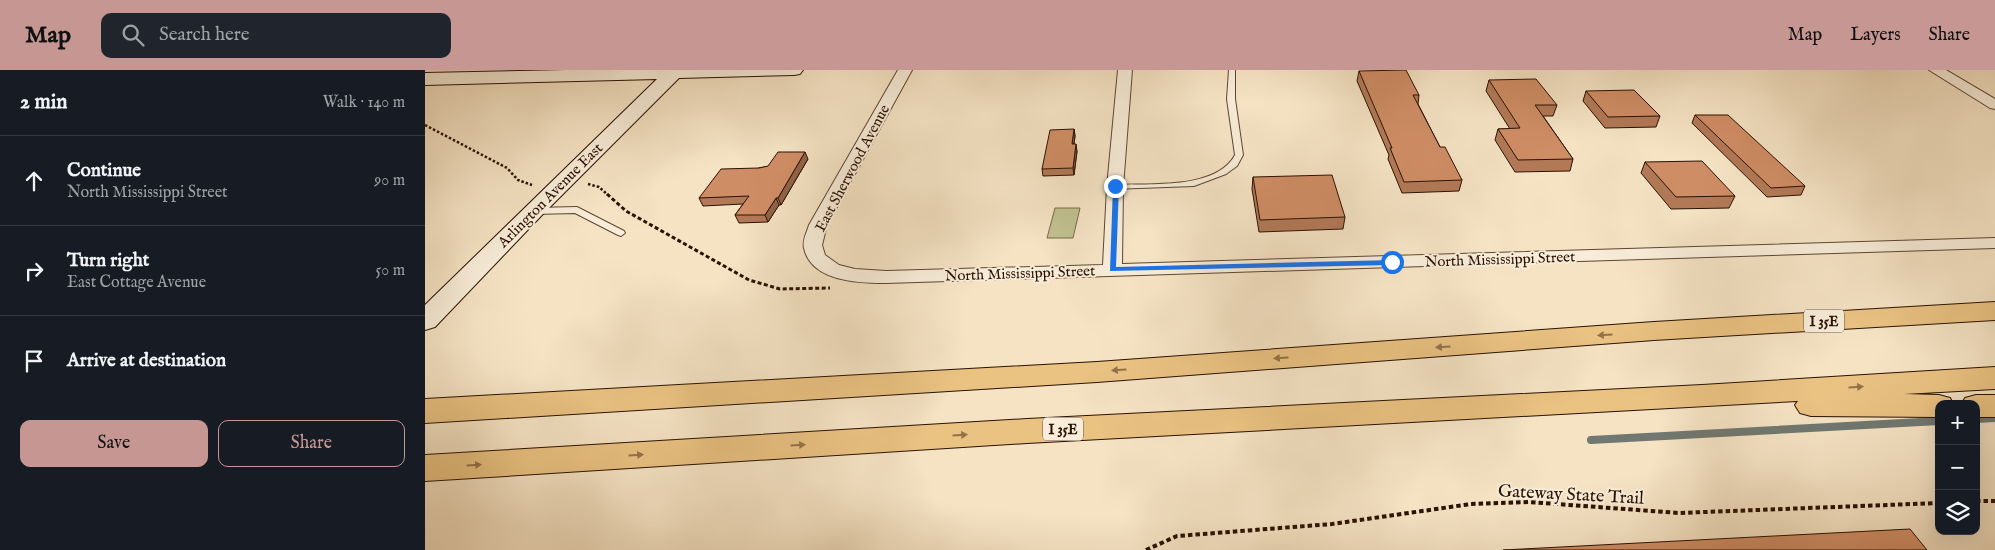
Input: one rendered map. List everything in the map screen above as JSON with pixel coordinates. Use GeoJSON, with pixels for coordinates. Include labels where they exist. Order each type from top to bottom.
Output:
{"type":"FeatureCollection","features":[{"type":"Feature","properties":{"kind":"highway"},"geometry":{"type":"LineString","coordinates":[[1654,331],[1749,315],[1995,293]]}},
{"type":"Feature","properties":{"kind":"highway","name":"I 35E"},"geometry":{"type":"LineString","coordinates":[[425,411],[1097,372],[1654,331],[1995,311]]}},
{"type":"Feature","properties":{"kind":"highway","name":"I 35E"},"geometry":{"type":"LineString","coordinates":[[425,468],[1027,431],[1702,396],[1995,378]]}},
{"type":"Feature","properties":{"kind":"highway"},"geometry":{"type":"LineString","coordinates":[[1702,396],[1831,407],[1935,406]]}},
{"type":"Feature","properties":{"kind":"highway"},"geometry":{"type":"LineString","coordinates":[[1980,406],[1995,406]]}},
{"type":"Feature","properties":{"kind":"street"},"geometry":{"type":"LineString","coordinates":[[425,79],[675,71],[794,70]]}},
{"type":"Feature","properties":{"kind":"street","name":"East Sherwood Avenue"},"geometry":{"type":"LineString","coordinates":[[827,265],[816,255],[813,248],[818,225],[905,70]]}},
{"type":"Feature","properties":{"kind":"street"},"geometry":{"type":"LineString","coordinates":[[1112,270],[1115,186],[1125,70]]}},
{"type":"Feature","properties":{"kind":"street"},"geometry":{"type":"LineString","coordinates":[[1937,70],[1995,105]]}},
{"type":"Feature","properties":{"kind":"street","name":"Arlington Avenue East"},"geometry":{"type":"LineString","coordinates":[[426,320],[675,71]]}},
{"type":"Feature","properties":{"kind":"street","name":"North Mississippi Street"},"geometry":{"type":"LineString","coordinates":[[827,265],[842,273],[861,277],[1995,243]]}},
{"type":"Feature","properties":{"kind":"lane"},"geometry":{"type":"LineString","coordinates":[[1115,186],[1194,184],[1223,172],[1235,164],[1239,154],[1231,99],[1232,70]]}},
{"type":"Feature","properties":{"kind":"lane"},"geometry":{"type":"LineString","coordinates":[[533,211],[577,210],[621,233]]}},
{"type":"Feature","properties":{"kind":"path"},"geometry":{"type":"LineString","coordinates":[[425,125],[507,168],[518,180],[529,186]]}},
{"type":"Feature","properties":{"kind":"path"},"geometry":{"type":"LineString","coordinates":[[579,184],[599,187],[626,211],[749,280],[780,289],[836,288]]}},
{"type":"Feature","properties":{"kind":"path"},"geometry":{"type":"LineString","coordinates":[[1980,501],[1995,500]]}},
{"type":"Feature","properties":{"kind":"path","name":"Gateway State Trail"},"geometry":{"type":"LineString","coordinates":[[1146,550],[1177,536],[1331,524],[1471,504],[1529,502],[1679,513],[1935,503]]}},
{"type":"Feature","properties":{"kind":"green space"},"geometry":{"type":"Polygon","coordinates":[[[1055,208],[1080,208],[1073,238],[1047,238],[1055,208]]]}},
{"type":"Feature","properties":{"kind":"building"},"geometry":{"type":"Polygon","coordinates":[[[1406,70],[1419,95],[1413,95],[1440,147],[1445,147],[1462,180],[1404,182],[1390,148],[1392,148],[1359,71],[1406,70]]]}},
{"type":"Feature","properties":{"kind":"building"},"geometry":{"type":"Polygon","coordinates":[[[1536,79],[1557,105],[1535,105],[1573,159],[1518,160],[1498,129],[1520,128],[1489,80],[1536,79]]]}},
{"type":"Feature","properties":{"kind":"building"},"geometry":{"type":"Polygon","coordinates":[[[1634,90],[1660,116],[1608,117],[1586,91],[1634,90]]]}},
{"type":"Feature","properties":{"kind":"building"},"geometry":{"type":"Polygon","coordinates":[[[1695,115],[1728,115],[1805,186],[1771,188],[1695,115]]]}},
{"type":"Feature","properties":{"kind":"building"},"geometry":{"type":"Polygon","coordinates":[[[1074,129],[1072,144],[1076,144],[1073,168],[1042,169],[1050,130],[1074,129]]]}},
{"type":"Feature","properties":{"kind":"building"},"geometry":{"type":"Polygon","coordinates":[[[778,152],[805,152],[778,198],[776,198],[765,215],[735,215],[749,196],[699,198],[721,169],[768,166],[778,152]]]}},
{"type":"Feature","properties":{"kind":"building"},"geometry":{"type":"Polygon","coordinates":[[[1702,161],[1735,196],[1676,197],[1645,162],[1702,161]]]}},
{"type":"Feature","properties":{"kind":"building"},"geometry":{"type":"Polygon","coordinates":[[[1332,175],[1345,217],[1260,220],[1253,177],[1332,175]]]}},
{"type":"Feature","properties":{"kind":"building"},"geometry":{"type":"Polygon","coordinates":[[[1910,529],[1927,550],[1503,550],[1910,529]]]}},
{"type":"Feature","properties":{"kind":"waterway"},"geometry":{"type":"LineString","coordinates":[[1980,419],[1995,418]]}},
{"type":"Feature","properties":{"kind":"waterway"},"geometry":{"type":"LineString","coordinates":[[1591,440],[1935,421]]}},
{"type":"Feature","properties":{"kind":"route"},"geometry":{"type":"LineString","coordinates":[[1115,186],[1112,270],[1392,262]]}}]}
